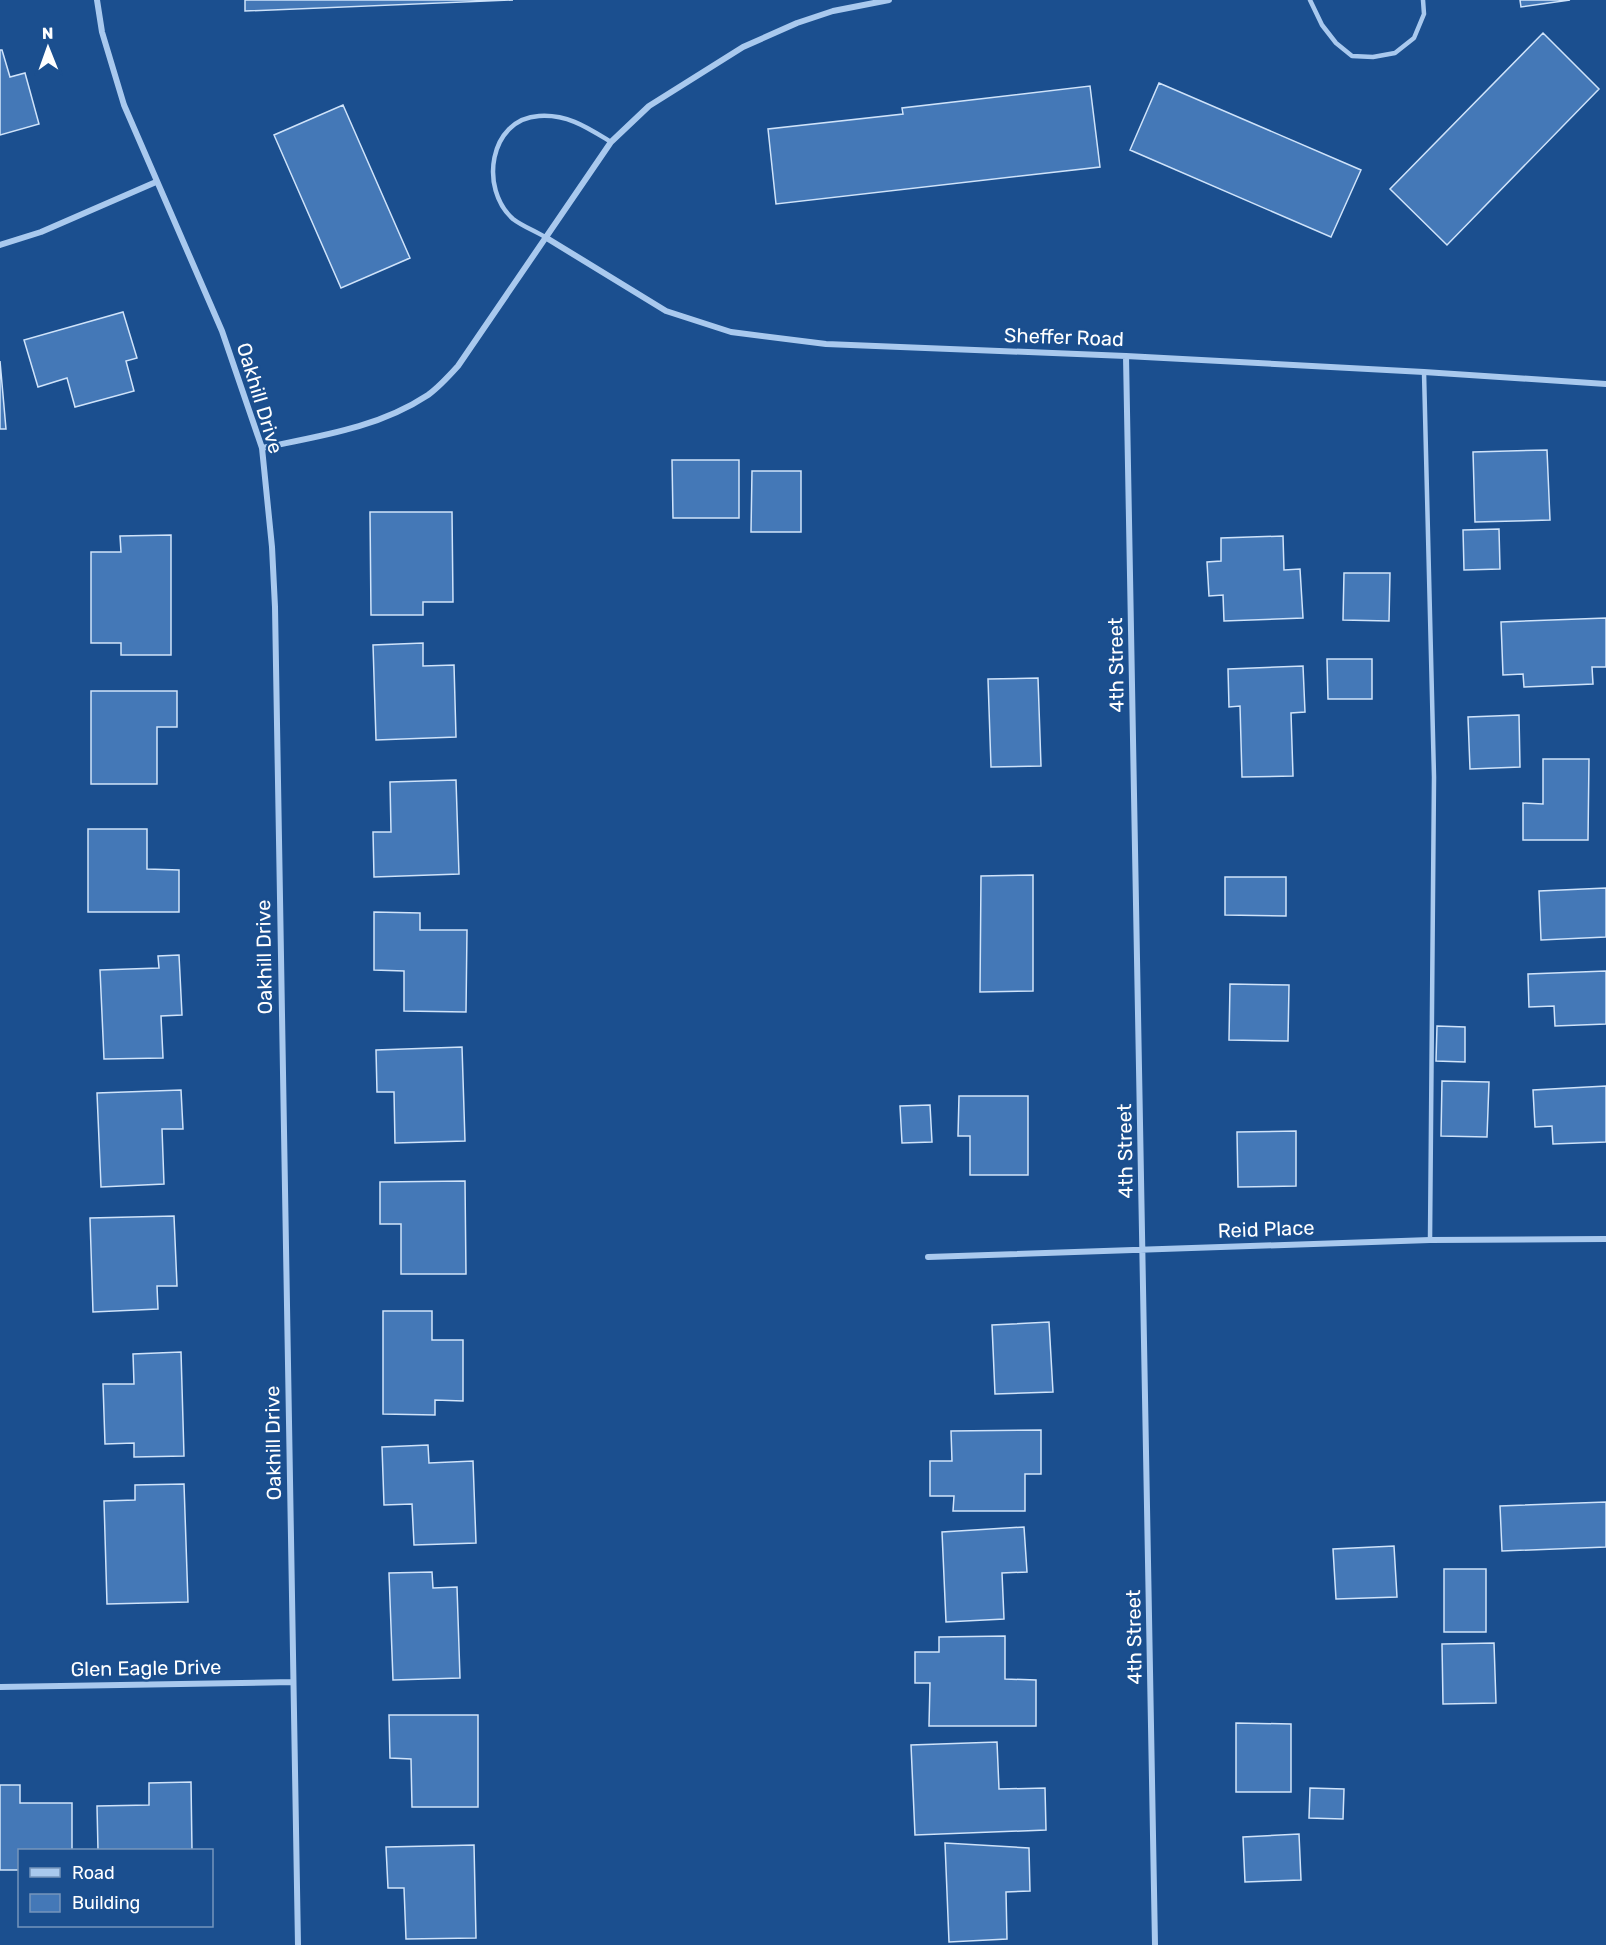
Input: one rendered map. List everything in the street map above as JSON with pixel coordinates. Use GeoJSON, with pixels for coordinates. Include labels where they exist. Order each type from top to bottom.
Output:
{"type":"FeatureCollection","features":[{"type":"Feature","properties":{"kind":"street","name":"Oakhill Drive"},"geometry":{"type":"LineString","coordinates":[[97,0],[102,32],[124,105],[222,331],[262,448],[272,547],[275,607],[298,1945]]}},
{"type":"Feature","properties":{"kind":"street"},"geometry":{"type":"LineString","coordinates":[[262,448],[354,429],[393,415],[430,393],[458,366],[611,142],[649,106],[743,47],[797,23],[833,11],[889,0]]}},
{"type":"Feature","properties":{"kind":"street"},"geometry":{"type":"LineString","coordinates":[[0,245],[41,232],[156,182]]}},
{"type":"Feature","properties":{"kind":"street","name":"Sheffer Road"},"geometry":{"type":"LineString","coordinates":[[545,237],[666,311],[731,332],[826,344],[1126,356],[1606,384]]}},
{"type":"Feature","properties":{"kind":"street","name":"4th Street"},"geometry":{"type":"LineString","coordinates":[[1126,356],[1155,1945]]}},
{"type":"Feature","properties":{"kind":"street","name":"Reid Place"},"geometry":{"type":"LineString","coordinates":[[928,1257],[1430,1240],[1606,1239]]}},
{"type":"Feature","properties":{"kind":"street","name":"Glen Eagle Drive"},"geometry":{"type":"LineString","coordinates":[[0,1687],[293,1682]]}},
{"type":"Feature","properties":{"kind":"lane"},"geometry":{"type":"LineString","coordinates":[[1310,0],[1322,25],[1336,43],[1352,56],[1373,57],[1395,52],[1414,38],[1424,14],[1423,0]]}},
{"type":"Feature","properties":{"kind":"lane"},"geometry":{"type":"LineString","coordinates":[[545,237],[513,219],[499,200],[492,177],[494,154],[504,134],[519,120],[537,116],[554,116],[573,119],[611,142]]}},
{"type":"Feature","properties":{"kind":"lane"},"geometry":{"type":"LineString","coordinates":[[1424,372],[1434,777],[1430,1240]]}},
{"type":"Feature","properties":{"kind":"building"},"geometry":{"type":"Polygon","coordinates":[[[245,0],[513,0],[245,11],[245,0]]]}},
{"type":"Feature","properties":{"kind":"building"},"geometry":{"type":"Polygon","coordinates":[[[1520,0],[1570,0],[1521,7],[1520,0]]]}},
{"type":"Feature","properties":{"kind":"building"},"geometry":{"type":"Polygon","coordinates":[[[1543,33],[1599,89],[1447,245],[1390,189],[1543,33]]]}},
{"type":"Feature","properties":{"kind":"building"},"geometry":{"type":"Polygon","coordinates":[[[0,50],[2,50],[10,77],[25,73],[39,124],[0,135],[0,50]]]}},
{"type":"Feature","properties":{"kind":"building"},"geometry":{"type":"Polygon","coordinates":[[[1159,83],[1361,170],[1331,237],[1130,150],[1159,83]]]}},
{"type":"Feature","properties":{"kind":"building"},"geometry":{"type":"Polygon","coordinates":[[[1090,86],[1100,167],[776,204],[768,129],[903,114],[902,108],[1090,86]]]}},
{"type":"Feature","properties":{"kind":"building"},"geometry":{"type":"Polygon","coordinates":[[[343,105],[410,258],[341,288],[274,135],[343,105]]]}},
{"type":"Feature","properties":{"kind":"building"},"geometry":{"type":"Polygon","coordinates":[[[123,312],[137,358],[126,361],[134,391],[75,407],[67,378],[38,387],[24,340],[123,312]]]}},
{"type":"Feature","properties":{"kind":"building"},"geometry":{"type":"Polygon","coordinates":[[[0,361],[6,429],[0,429],[0,361]]]}},
{"type":"Feature","properties":{"kind":"building"},"geometry":{"type":"Polygon","coordinates":[[[1547,450],[1550,520],[1475,522],[1473,452],[1547,450]]]}},
{"type":"Feature","properties":{"kind":"building"},"geometry":{"type":"Polygon","coordinates":[[[672,460],[739,460],[739,518],[673,518],[672,460]]]}},
{"type":"Feature","properties":{"kind":"building"},"geometry":{"type":"Polygon","coordinates":[[[752,471],[801,471],[801,532],[751,532],[752,471]]]}},
{"type":"Feature","properties":{"kind":"building"},"geometry":{"type":"Polygon","coordinates":[[[370,512],[452,512],[453,602],[423,602],[423,615],[371,615],[370,512]]]}},
{"type":"Feature","properties":{"kind":"building"},"geometry":{"type":"Polygon","coordinates":[[[1499,529],[1500,569],[1464,570],[1463,530],[1499,529]]]}},
{"type":"Feature","properties":{"kind":"building"},"geometry":{"type":"Polygon","coordinates":[[[171,535],[171,655],[121,655],[121,643],[91,643],[91,552],[121,552],[120,536],[171,535]]]}},
{"type":"Feature","properties":{"kind":"building"},"geometry":{"type":"Polygon","coordinates":[[[1283,536],[1284,570],[1300,569],[1303,618],[1224,621],[1223,595],[1209,596],[1207,562],[1221,561],[1221,538],[1283,536]]]}},
{"type":"Feature","properties":{"kind":"building"},"geometry":{"type":"Polygon","coordinates":[[[1344,573],[1390,573],[1389,621],[1343,620],[1344,573]]]}},
{"type":"Feature","properties":{"kind":"building"},"geometry":{"type":"Polygon","coordinates":[[[1606,618],[1606,667],[1592,667],[1593,684],[1524,687],[1523,674],[1503,675],[1501,622],[1606,618]]]}},
{"type":"Feature","properties":{"kind":"building"},"geometry":{"type":"Polygon","coordinates":[[[423,643],[423,666],[454,665],[456,737],[376,740],[373,645],[423,643]]]}},
{"type":"Feature","properties":{"kind":"building"},"geometry":{"type":"Polygon","coordinates":[[[1327,659],[1372,659],[1372,699],[1328,699],[1327,659]]]}},
{"type":"Feature","properties":{"kind":"building"},"geometry":{"type":"Polygon","coordinates":[[[1303,666],[1305,712],[1291,713],[1293,776],[1242,777],[1240,706],[1229,707],[1228,669],[1303,666]]]}},
{"type":"Feature","properties":{"kind":"building"},"geometry":{"type":"Polygon","coordinates":[[[1038,678],[1041,766],[991,767],[988,679],[1038,678]]]}},
{"type":"Feature","properties":{"kind":"building"},"geometry":{"type":"Polygon","coordinates":[[[91,691],[177,691],[177,727],[157,727],[157,784],[91,784],[91,691]]]}},
{"type":"Feature","properties":{"kind":"building"},"geometry":{"type":"Polygon","coordinates":[[[1519,715],[1520,767],[1470,769],[1468,717],[1519,715]]]}},
{"type":"Feature","properties":{"kind":"building"},"geometry":{"type":"Polygon","coordinates":[[[1543,759],[1589,759],[1588,840],[1523,840],[1523,803],[1543,804],[1543,759]]]}},
{"type":"Feature","properties":{"kind":"building"},"geometry":{"type":"Polygon","coordinates":[[[456,780],[459,874],[374,877],[373,832],[391,832],[390,782],[456,780]]]}},
{"type":"Feature","properties":{"kind":"building"},"geometry":{"type":"Polygon","coordinates":[[[88,829],[147,829],[147,869],[179,870],[179,912],[88,912],[88,829]]]}},
{"type":"Feature","properties":{"kind":"building"},"geometry":{"type":"Polygon","coordinates":[[[1033,875],[1033,991],[980,992],[981,876],[1033,875]]]}},
{"type":"Feature","properties":{"kind":"building"},"geometry":{"type":"Polygon","coordinates":[[[1225,877],[1286,877],[1286,916],[1225,915],[1225,877]]]}},
{"type":"Feature","properties":{"kind":"building"},"geometry":{"type":"Polygon","coordinates":[[[1606,888],[1606,937],[1541,940],[1539,891],[1606,888]]]}},
{"type":"Feature","properties":{"kind":"building"},"geometry":{"type":"Polygon","coordinates":[[[374,912],[420,913],[420,930],[467,930],[466,1012],[404,1011],[404,971],[374,970],[374,912]]]}},
{"type":"Feature","properties":{"kind":"building"},"geometry":{"type":"Polygon","coordinates":[[[179,955],[182,1015],[161,1016],[163,1058],[104,1059],[100,970],[159,968],[158,956],[179,955]]]}},
{"type":"Feature","properties":{"kind":"building"},"geometry":{"type":"Polygon","coordinates":[[[1606,971],[1606,1024],[1555,1026],[1554,1006],[1529,1007],[1528,974],[1606,971]]]}},
{"type":"Feature","properties":{"kind":"building"},"geometry":{"type":"Polygon","coordinates":[[[1230,984],[1289,985],[1288,1041],[1229,1040],[1230,984]]]}},
{"type":"Feature","properties":{"kind":"building"},"geometry":{"type":"Polygon","coordinates":[[[1437,1026],[1465,1027],[1465,1062],[1436,1061],[1437,1026]]]}},
{"type":"Feature","properties":{"kind":"building"},"geometry":{"type":"Polygon","coordinates":[[[462,1047],[465,1141],[395,1143],[394,1092],[377,1092],[376,1050],[462,1047]]]}},
{"type":"Feature","properties":{"kind":"building"},"geometry":{"type":"Polygon","coordinates":[[[1442,1081],[1489,1082],[1487,1137],[1441,1136],[1442,1081]]]}},
{"type":"Feature","properties":{"kind":"building"},"geometry":{"type":"Polygon","coordinates":[[[1606,1086],[1606,1142],[1553,1144],[1552,1126],[1535,1127],[1533,1090],[1606,1086]]]}},
{"type":"Feature","properties":{"kind":"building"},"geometry":{"type":"Polygon","coordinates":[[[181,1090],[183,1129],[162,1129],[164,1184],[101,1187],[97,1093],[181,1090]]]}},
{"type":"Feature","properties":{"kind":"building"},"geometry":{"type":"Polygon","coordinates":[[[959,1096],[1028,1096],[1028,1175],[970,1175],[970,1136],[958,1136],[959,1096]]]}},
{"type":"Feature","properties":{"kind":"building"},"geometry":{"type":"Polygon","coordinates":[[[930,1105],[932,1142],[902,1143],[900,1106],[930,1105]]]}},
{"type":"Feature","properties":{"kind":"building"},"geometry":{"type":"Polygon","coordinates":[[[1296,1131],[1296,1186],[1238,1187],[1237,1132],[1296,1131]]]}},
{"type":"Feature","properties":{"kind":"building"},"geometry":{"type":"Polygon","coordinates":[[[465,1181],[466,1274],[401,1274],[401,1224],[380,1224],[380,1182],[465,1181]]]}},
{"type":"Feature","properties":{"kind":"building"},"geometry":{"type":"Polygon","coordinates":[[[174,1216],[177,1286],[157,1286],[158,1309],[93,1312],[90,1218],[174,1216]]]}},
{"type":"Feature","properties":{"kind":"building"},"geometry":{"type":"Polygon","coordinates":[[[383,1311],[432,1311],[432,1340],[463,1340],[463,1401],[435,1400],[435,1415],[383,1414],[383,1311]]]}},
{"type":"Feature","properties":{"kind":"building"},"geometry":{"type":"Polygon","coordinates":[[[1049,1322],[1053,1392],[995,1394],[992,1325],[1049,1322]]]}},
{"type":"Feature","properties":{"kind":"building"},"geometry":{"type":"Polygon","coordinates":[[[181,1352],[184,1456],[134,1457],[134,1443],[105,1444],[103,1384],[134,1384],[133,1354],[181,1352]]]}},
{"type":"Feature","properties":{"kind":"building"},"geometry":{"type":"Polygon","coordinates":[[[1041,1430],[1041,1474],[1025,1474],[1025,1511],[953,1511],[954,1496],[930,1496],[930,1461],[952,1461],[951,1431],[1041,1430]]]}},
{"type":"Feature","properties":{"kind":"building"},"geometry":{"type":"Polygon","coordinates":[[[428,1445],[429,1463],[473,1461],[476,1543],[414,1545],[412,1504],[384,1505],[382,1447],[428,1445]]]}},
{"type":"Feature","properties":{"kind":"building"},"geometry":{"type":"Polygon","coordinates":[[[184,1484],[188,1602],[107,1604],[104,1501],[135,1500],[135,1485],[184,1484]]]}},
{"type":"Feature","properties":{"kind":"building"},"geometry":{"type":"Polygon","coordinates":[[[1606,1502],[1606,1547],[1502,1551],[1500,1506],[1606,1502]]]}},
{"type":"Feature","properties":{"kind":"building"},"geometry":{"type":"Polygon","coordinates":[[[1024,1527],[1027,1572],[1002,1573],[1004,1619],[946,1622],[942,1532],[1024,1527]]]}},
{"type":"Feature","properties":{"kind":"building"},"geometry":{"type":"Polygon","coordinates":[[[1394,1546],[1397,1597],[1336,1599],[1333,1549],[1394,1546]]]}},
{"type":"Feature","properties":{"kind":"building"},"geometry":{"type":"Polygon","coordinates":[[[1444,1569],[1486,1569],[1486,1632],[1444,1632],[1444,1569]]]}},
{"type":"Feature","properties":{"kind":"building"},"geometry":{"type":"Polygon","coordinates":[[[432,1572],[433,1588],[457,1587],[460,1678],[393,1680],[389,1573],[432,1572]]]}},
{"type":"Feature","properties":{"kind":"building"},"geometry":{"type":"Polygon","coordinates":[[[1005,1636],[1005,1679],[1036,1680],[1036,1726],[929,1726],[930,1683],[915,1683],[915,1652],[939,1652],[939,1637],[1005,1636]]]}},
{"type":"Feature","properties":{"kind":"building"},"geometry":{"type":"Polygon","coordinates":[[[1494,1643],[1496,1703],[1443,1704],[1442,1644],[1494,1643]]]}},
{"type":"Feature","properties":{"kind":"building"},"geometry":{"type":"Polygon","coordinates":[[[389,1715],[478,1715],[478,1807],[412,1807],[411,1759],[390,1758],[389,1715]]]}},
{"type":"Feature","properties":{"kind":"building"},"geometry":{"type":"Polygon","coordinates":[[[1236,1723],[1291,1724],[1291,1792],[1236,1792],[1236,1723]]]}},
{"type":"Feature","properties":{"kind":"building"},"geometry":{"type":"Polygon","coordinates":[[[997,1742],[999,1789],[1045,1788],[1046,1830],[915,1835],[911,1745],[997,1742]]]}},
{"type":"Feature","properties":{"kind":"building"},"geometry":{"type":"Polygon","coordinates":[[[191,1782],[192,1849],[98,1849],[97,1806],[149,1805],[149,1783],[191,1782]]]}},
{"type":"Feature","properties":{"kind":"building"},"geometry":{"type":"Polygon","coordinates":[[[0,1785],[20,1785],[20,1803],[72,1803],[72,1849],[18,1849],[18,1870],[0,1870],[0,1785]]]}},
{"type":"Feature","properties":{"kind":"building"},"geometry":{"type":"Polygon","coordinates":[[[1310,1788],[1344,1789],[1343,1819],[1309,1818],[1310,1788]]]}},
{"type":"Feature","properties":{"kind":"building"},"geometry":{"type":"Polygon","coordinates":[[[1299,1834],[1301,1880],[1245,1882],[1243,1837],[1299,1834]]]}},
{"type":"Feature","properties":{"kind":"building"},"geometry":{"type":"Polygon","coordinates":[[[945,1843],[1029,1848],[1030,1891],[1006,1892],[1007,1939],[949,1942],[945,1843]]]}},
{"type":"Feature","properties":{"kind":"building"},"geometry":{"type":"Polygon","coordinates":[[[474,1845],[476,1938],[406,1939],[404,1888],[388,1888],[386,1847],[474,1845]]]}}]}
